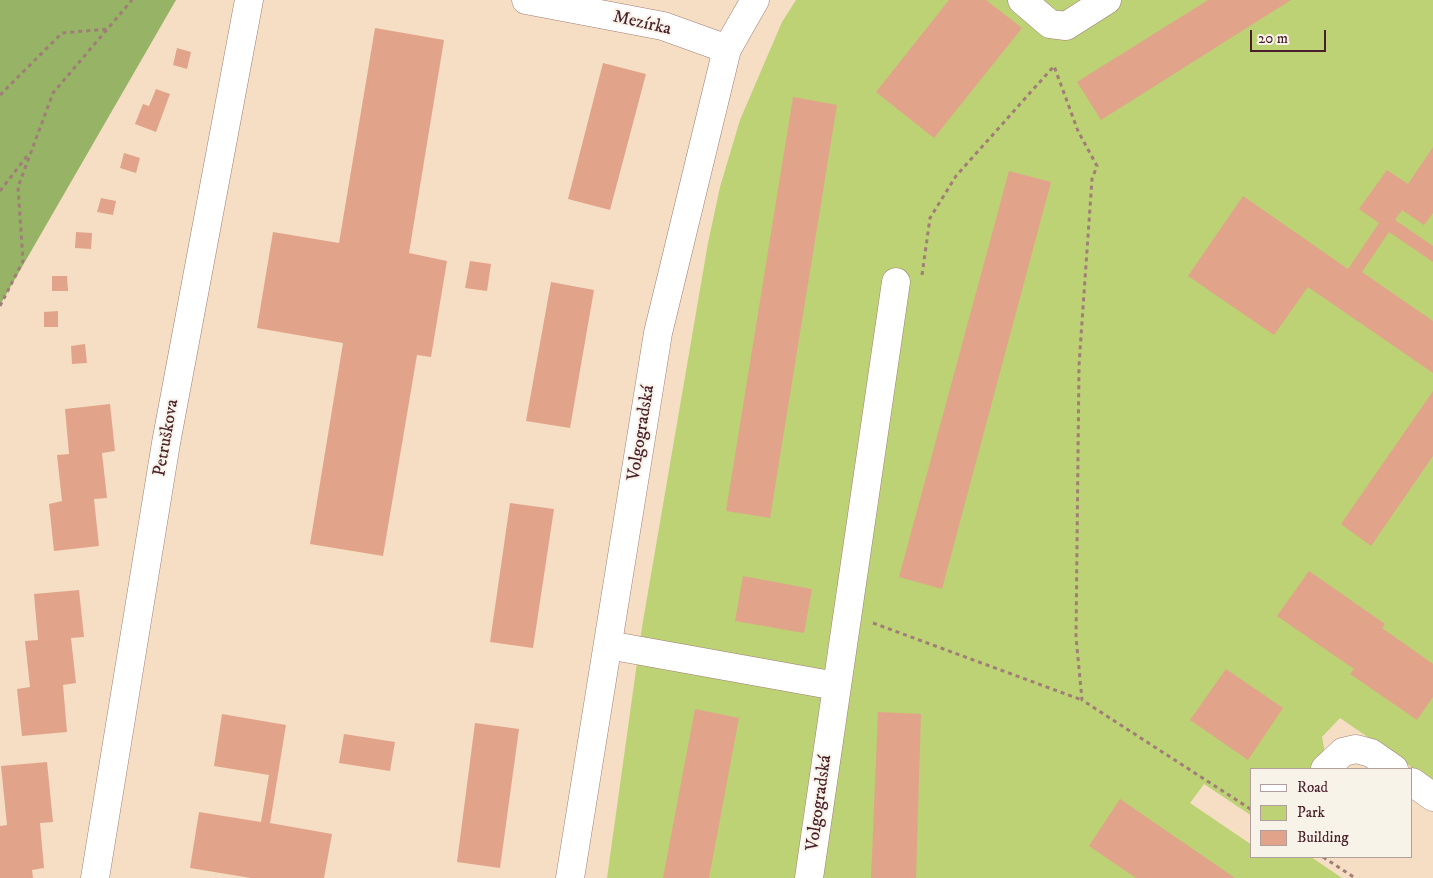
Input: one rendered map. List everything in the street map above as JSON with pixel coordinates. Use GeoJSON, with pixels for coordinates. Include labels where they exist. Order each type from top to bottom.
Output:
{"type":"FeatureCollection","features":[{"type":"Feature","properties":{"kind":"street","name":"Petruškova"},"geometry":{"type":"LineString","coordinates":[[95,878],[166,443],[249,0]]}},
{"type":"Feature","properties":{"kind":"street","name":"Mezírka"},"geometry":{"type":"LineString","coordinates":[[526,0],[663,26],[727,49]]}},
{"type":"Feature","properties":{"kind":"street","name":"Volgogradská"},"geometry":{"type":"LineString","coordinates":[[570,878],[658,332],[727,49],[755,0]]}},
{"type":"Feature","properties":{"kind":"street"},"geometry":{"type":"LineString","coordinates":[[1022,0],[1050,24],[1066,26],[1107,0]]}},
{"type":"Feature","properties":{"kind":"street","name":"Volgogradská"},"geometry":{"type":"LineString","coordinates":[[809,878],[836,686],[908,282]]}},
{"type":"Feature","properties":{"kind":"street"},"geometry":{"type":"LineString","coordinates":[[608,645],[836,686]]}},
{"type":"Feature","properties":{"kind":"street"},"geometry":{"type":"LineString","coordinates":[[1325,768],[1343,752],[1356,749],[1371,753],[1393,768]]}},
{"type":"Feature","properties":{"kind":"street"},"geometry":{"type":"LineString","coordinates":[[1413,783],[1433,797]]}},
{"type":"Feature","properties":{"kind":"path"},"geometry":{"type":"LineString","coordinates":[[0,306],[23,261],[18,187],[53,93],[132,0]]}},
{"type":"Feature","properties":{"kind":"path"},"geometry":{"type":"LineString","coordinates":[[0,95],[62,33],[109,29]]}},
{"type":"Feature","properties":{"kind":"path"},"geometry":{"type":"LineString","coordinates":[[908,282],[930,218],[950,185],[1054,66],[1078,131],[1097,166],[1092,179],[1079,365],[1076,637],[1082,700]]}},
{"type":"Feature","properties":{"kind":"path"},"geometry":{"type":"LineString","coordinates":[[0,191],[30,152]]}},
{"type":"Feature","properties":{"kind":"path"},"geometry":{"type":"LineString","coordinates":[[868,622],[1082,700],[1250,809]]}},
{"type":"Feature","properties":{"kind":"path"},"geometry":{"type":"LineString","coordinates":[[1325,858],[1355,878]]}},
{"type":"Feature","properties":{"kind":"green space"},"geometry":{"type":"Polygon","coordinates":[[[0,0],[176,0],[0,305],[0,0]]]}},
{"type":"Feature","properties":{"kind":"green space"},"geometry":{"type":"Polygon","coordinates":[[[796,0],[1433,0],[1433,782],[1340,718],[1322,737],[1325,753],[1315,768],[1250,768],[1250,815],[1204,784],[1190,803],[1250,844],[1250,858],[1312,858],[1342,878],[607,878],[642,627],[708,243],[720,187],[740,120],[782,22],[796,0]]]}},
{"type":"Feature","properties":{"kind":"building"},"geometry":{"type":"Polygon","coordinates":[[[949,0],[986,0],[1022,28],[934,138],[876,92],[949,0]]]}},
{"type":"Feature","properties":{"kind":"building"},"geometry":{"type":"Polygon","coordinates":[[[1208,0],[1291,0],[1101,120],[1077,82],[1208,0]]]}},
{"type":"Feature","properties":{"kind":"building"},"geometry":{"type":"Polygon","coordinates":[[[375,28],[444,40],[409,253],[447,261],[431,357],[417,355],[383,556],[310,544],[343,343],[257,328],[273,232],[339,243],[375,28]]]}},
{"type":"Feature","properties":{"kind":"building"},"geometry":{"type":"Polygon","coordinates":[[[177,48],[191,52],[187,69],[173,65],[177,48]]]}},
{"type":"Feature","properties":{"kind":"building"},"geometry":{"type":"Polygon","coordinates":[[[603,63],[646,74],[610,210],[568,199],[603,63]]]}},
{"type":"Feature","properties":{"kind":"building"},"geometry":{"type":"Polygon","coordinates":[[[156,89],[170,94],[156,132],[135,124],[143,104],[149,106],[156,89]]]}},
{"type":"Feature","properties":{"kind":"building"},"geometry":{"type":"Polygon","coordinates":[[[793,97],[837,105],[770,518],[726,511],[793,97]]]}},
{"type":"Feature","properties":{"kind":"building"},"geometry":{"type":"Polygon","coordinates":[[[1433,147],[1433,213],[1424,225],[1402,210],[1395,220],[1433,246],[1433,262],[1389,232],[1362,272],[1433,321],[1433,373],[1308,287],[1274,335],[1188,276],[1243,196],[1348,269],[1379,223],[1359,209],[1387,170],[1408,184],[1433,147]]]}},
{"type":"Feature","properties":{"kind":"building"},"geometry":{"type":"Polygon","coordinates":[[[124,153],[140,158],[136,173],[120,168],[124,153]]]}},
{"type":"Feature","properties":{"kind":"building"},"geometry":{"type":"Polygon","coordinates":[[[1009,171],[1051,182],[942,589],[899,577],[1009,171]]]}},
{"type":"Feature","properties":{"kind":"building"},"geometry":{"type":"Polygon","coordinates":[[[101,198],[116,201],[113,215],[97,212],[101,198]]]}},
{"type":"Feature","properties":{"kind":"building"},"geometry":{"type":"Polygon","coordinates":[[[76,232],[92,233],[91,249],[75,248],[76,232]]]}},
{"type":"Feature","properties":{"kind":"building"},"geometry":{"type":"Polygon","coordinates":[[[470,261],[491,264],[487,291],[465,288],[470,261]]]}},
{"type":"Feature","properties":{"kind":"building"},"geometry":{"type":"Polygon","coordinates":[[[52,276],[67,276],[68,291],[52,291],[52,276]]]}},
{"type":"Feature","properties":{"kind":"building"},"geometry":{"type":"Polygon","coordinates":[[[551,282],[594,290],[570,428],[526,421],[551,282]]]}},
{"type":"Feature","properties":{"kind":"building"},"geometry":{"type":"Polygon","coordinates":[[[58,311],[58,327],[44,327],[44,312],[58,311]]]}},
{"type":"Feature","properties":{"kind":"building"},"geometry":{"type":"Polygon","coordinates":[[[85,344],[87,363],[72,364],[71,346],[85,344]]]}},
{"type":"Feature","properties":{"kind":"building"},"geometry":{"type":"Polygon","coordinates":[[[1433,391],[1433,456],[1371,546],[1341,524],[1433,391]]]}},
{"type":"Feature","properties":{"kind":"building"},"geometry":{"type":"Polygon","coordinates":[[[110,404],[115,451],[102,453],[107,498],[94,499],[99,546],[54,551],[49,504],[62,501],[57,455],[69,454],[65,409],[110,404]]]}},
{"type":"Feature","properties":{"kind":"building"},"geometry":{"type":"Polygon","coordinates":[[[510,503],[554,509],[533,648],[490,642],[510,503]]]}},
{"type":"Feature","properties":{"kind":"building"},"geometry":{"type":"Polygon","coordinates":[[[1309,571],[1385,624],[1382,628],[1433,664],[1433,697],[1417,720],[1350,674],[1354,669],[1277,616],[1309,571]]]}},
{"type":"Feature","properties":{"kind":"building"},"geometry":{"type":"Polygon","coordinates":[[[743,576],[812,589],[804,633],[735,621],[743,576]]]}},
{"type":"Feature","properties":{"kind":"building"},"geometry":{"type":"Polygon","coordinates":[[[79,590],[84,637],[71,638],[76,683],[63,685],[67,732],[22,736],[17,689],[30,687],[25,641],[38,640],[34,594],[79,590]]]}},
{"type":"Feature","properties":{"kind":"building"},"geometry":{"type":"Polygon","coordinates":[[[1226,669],[1283,708],[1248,760],[1190,720],[1226,669]]]}},
{"type":"Feature","properties":{"kind":"building"},"geometry":{"type":"Polygon","coordinates":[[[695,709],[739,718],[709,878],[663,878],[695,709]]]}},
{"type":"Feature","properties":{"kind":"building"},"geometry":{"type":"Polygon","coordinates":[[[878,712],[921,714],[916,878],[871,878],[878,712]]]}},
{"type":"Feature","properties":{"kind":"building"},"geometry":{"type":"Polygon","coordinates":[[[222,714],[286,725],[270,823],[332,834],[324,878],[251,878],[190,868],[199,812],[261,822],[269,775],[214,766],[222,714]]]}},
{"type":"Feature","properties":{"kind":"building"},"geometry":{"type":"Polygon","coordinates":[[[475,723],[519,729],[500,868],[457,862],[475,723]]]}},
{"type":"Feature","properties":{"kind":"building"},"geometry":{"type":"Polygon","coordinates":[[[344,734],[395,742],[390,771],[339,763],[344,734]]]}},
{"type":"Feature","properties":{"kind":"building"},"geometry":{"type":"Polygon","coordinates":[[[47,762],[53,822],[40,823],[44,868],[32,870],[33,878],[0,878],[0,826],[7,825],[1,766],[47,762]]]}},
{"type":"Feature","properties":{"kind":"building"},"geometry":{"type":"Polygon","coordinates":[[[1120,799],[1235,878],[1136,878],[1089,846],[1120,799]]]}}]}
